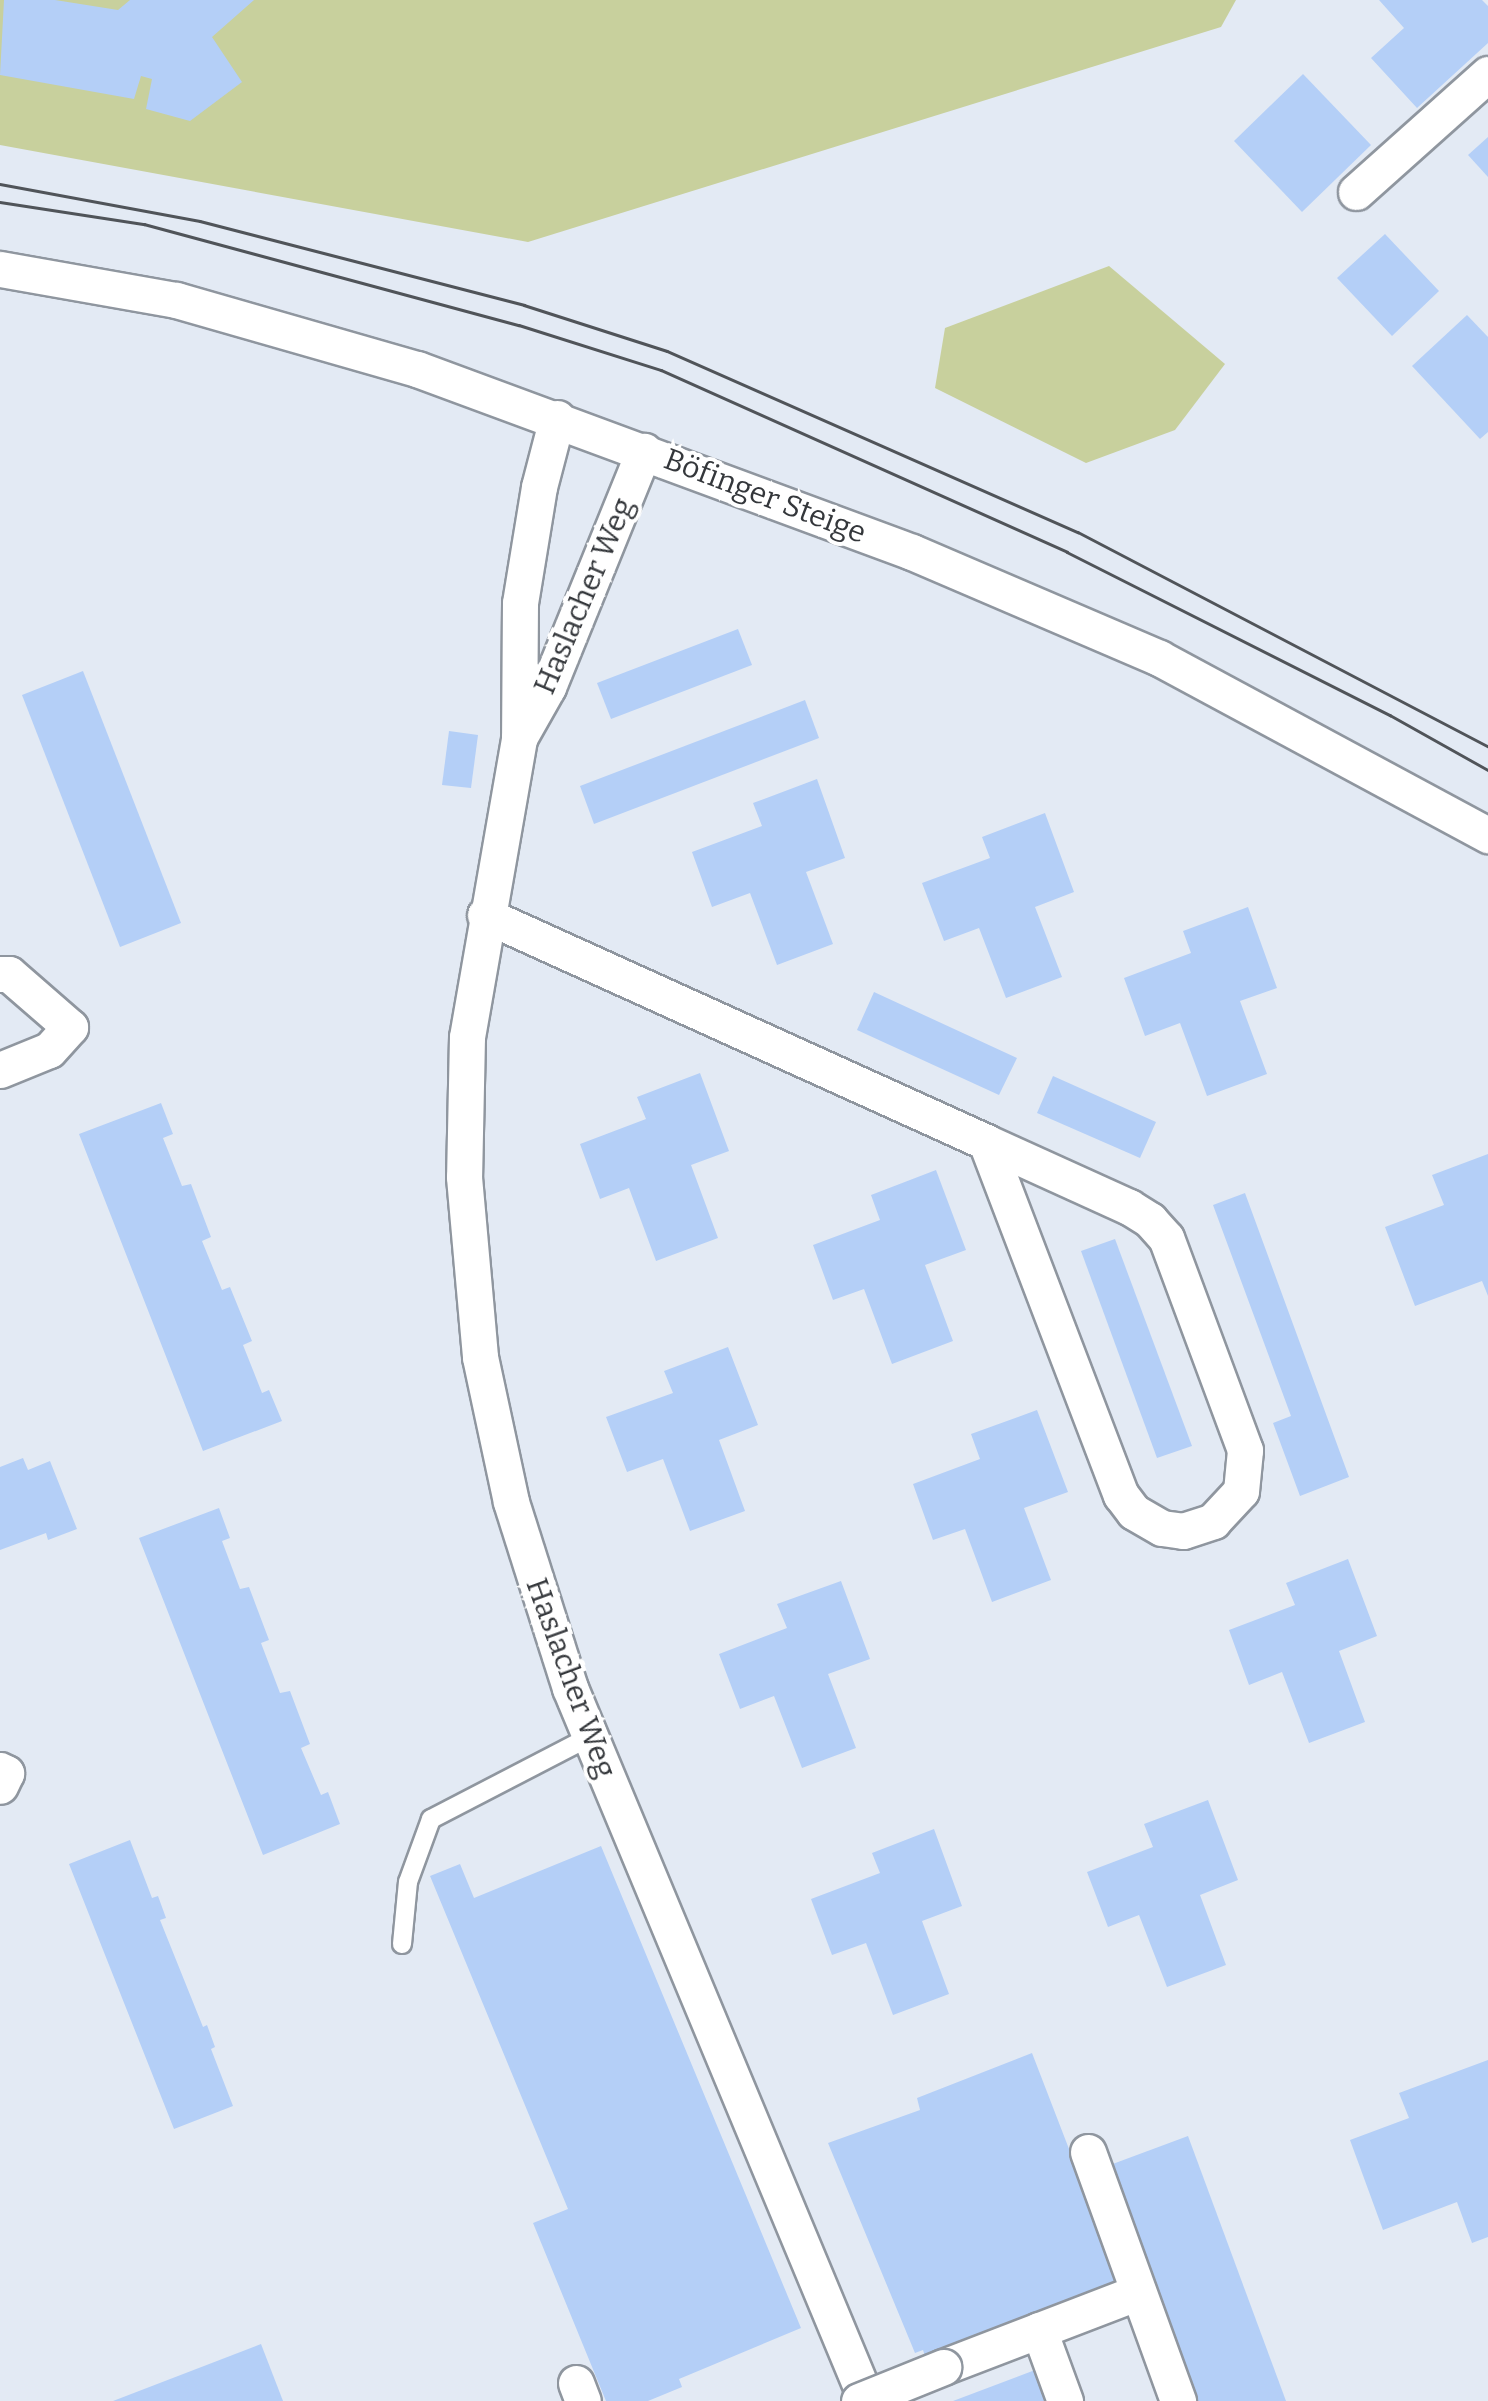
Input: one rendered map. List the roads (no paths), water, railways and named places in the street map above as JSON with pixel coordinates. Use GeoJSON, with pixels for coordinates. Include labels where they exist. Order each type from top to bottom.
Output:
{"type":"FeatureCollection","features":[{"type":"Feature","properties":{"kind":"street"},"geometry":{"type":"LineString","coordinates":[[1356,192],[1488,74]]}},
{"type":"Feature","properties":{"kind":"street","name":"Böfinger Steige"},"geometry":{"type":"LineString","coordinates":[[0,269],[176,300],[280,328],[557,418],[912,552],[1159,658],[1488,834]]}},
{"type":"Feature","properties":{"kind":"street","name":"Haslacher Weg"},"geometry":{"type":"LineString","coordinates":[[557,418],[536,500],[520,603],[519,739],[470,1010],[464,1132],[475,1318],[511,1502],[554,1644],[867,2401]]}},
{"type":"Feature","properties":{"kind":"street","name":"Haslacher Weg"},"geometry":{"type":"LineString","coordinates":[[519,739],[555,670],[644,451]]}},
{"type":"Feature","properties":{"kind":"street"},"geometry":{"type":"LineString","coordinates":[[485,915],[986,1142],[1129,1207],[1150,1220],[1166,1238],[1245,1450],[1240,1491],[1213,1522],[1183,1531],[1162,1528],[1134,1512],[1122,1495],[986,1142]]}},
{"type":"Feature","properties":{"kind":"street"},"geometry":{"type":"LineString","coordinates":[[0,974],[10,974],[70,1027],[49,1050],[0,1070]]}},
{"type":"Feature","properties":{"kind":"street"},"geometry":{"type":"LineString","coordinates":[[0,1770],[6,1772],[0,1786]]}},
{"type":"Feature","properties":{"kind":"street"},"geometry":{"type":"LineString","coordinates":[[1088,2152],[1178,2401]]}},
{"type":"Feature","properties":{"kind":"street"},"geometry":{"type":"LineString","coordinates":[[859,2401],[1138,2292]]}},
{"type":"Feature","properties":{"kind":"street"},"geometry":{"type":"LineString","coordinates":[[1039,2330],[1065,2401]]}},
{"type":"Feature","properties":{"kind":"lane"},"geometry":{"type":"LineString","coordinates":[[402,1944],[408,1882],[430,1819],[589,1736]]}},
{"type":"Feature","properties":{"kind":"tram line"},"geometry":{"type":"LineString","coordinates":[[0,184],[200,221],[524,305],[667,351],[1078,532],[1488,746]]}},
{"type":"Feature","properties":{"kind":"tram line"},"geometry":{"type":"LineString","coordinates":[[0,202],[144,224],[519,325],[661,370],[1067,552],[1390,715],[1488,770]]}}]}
